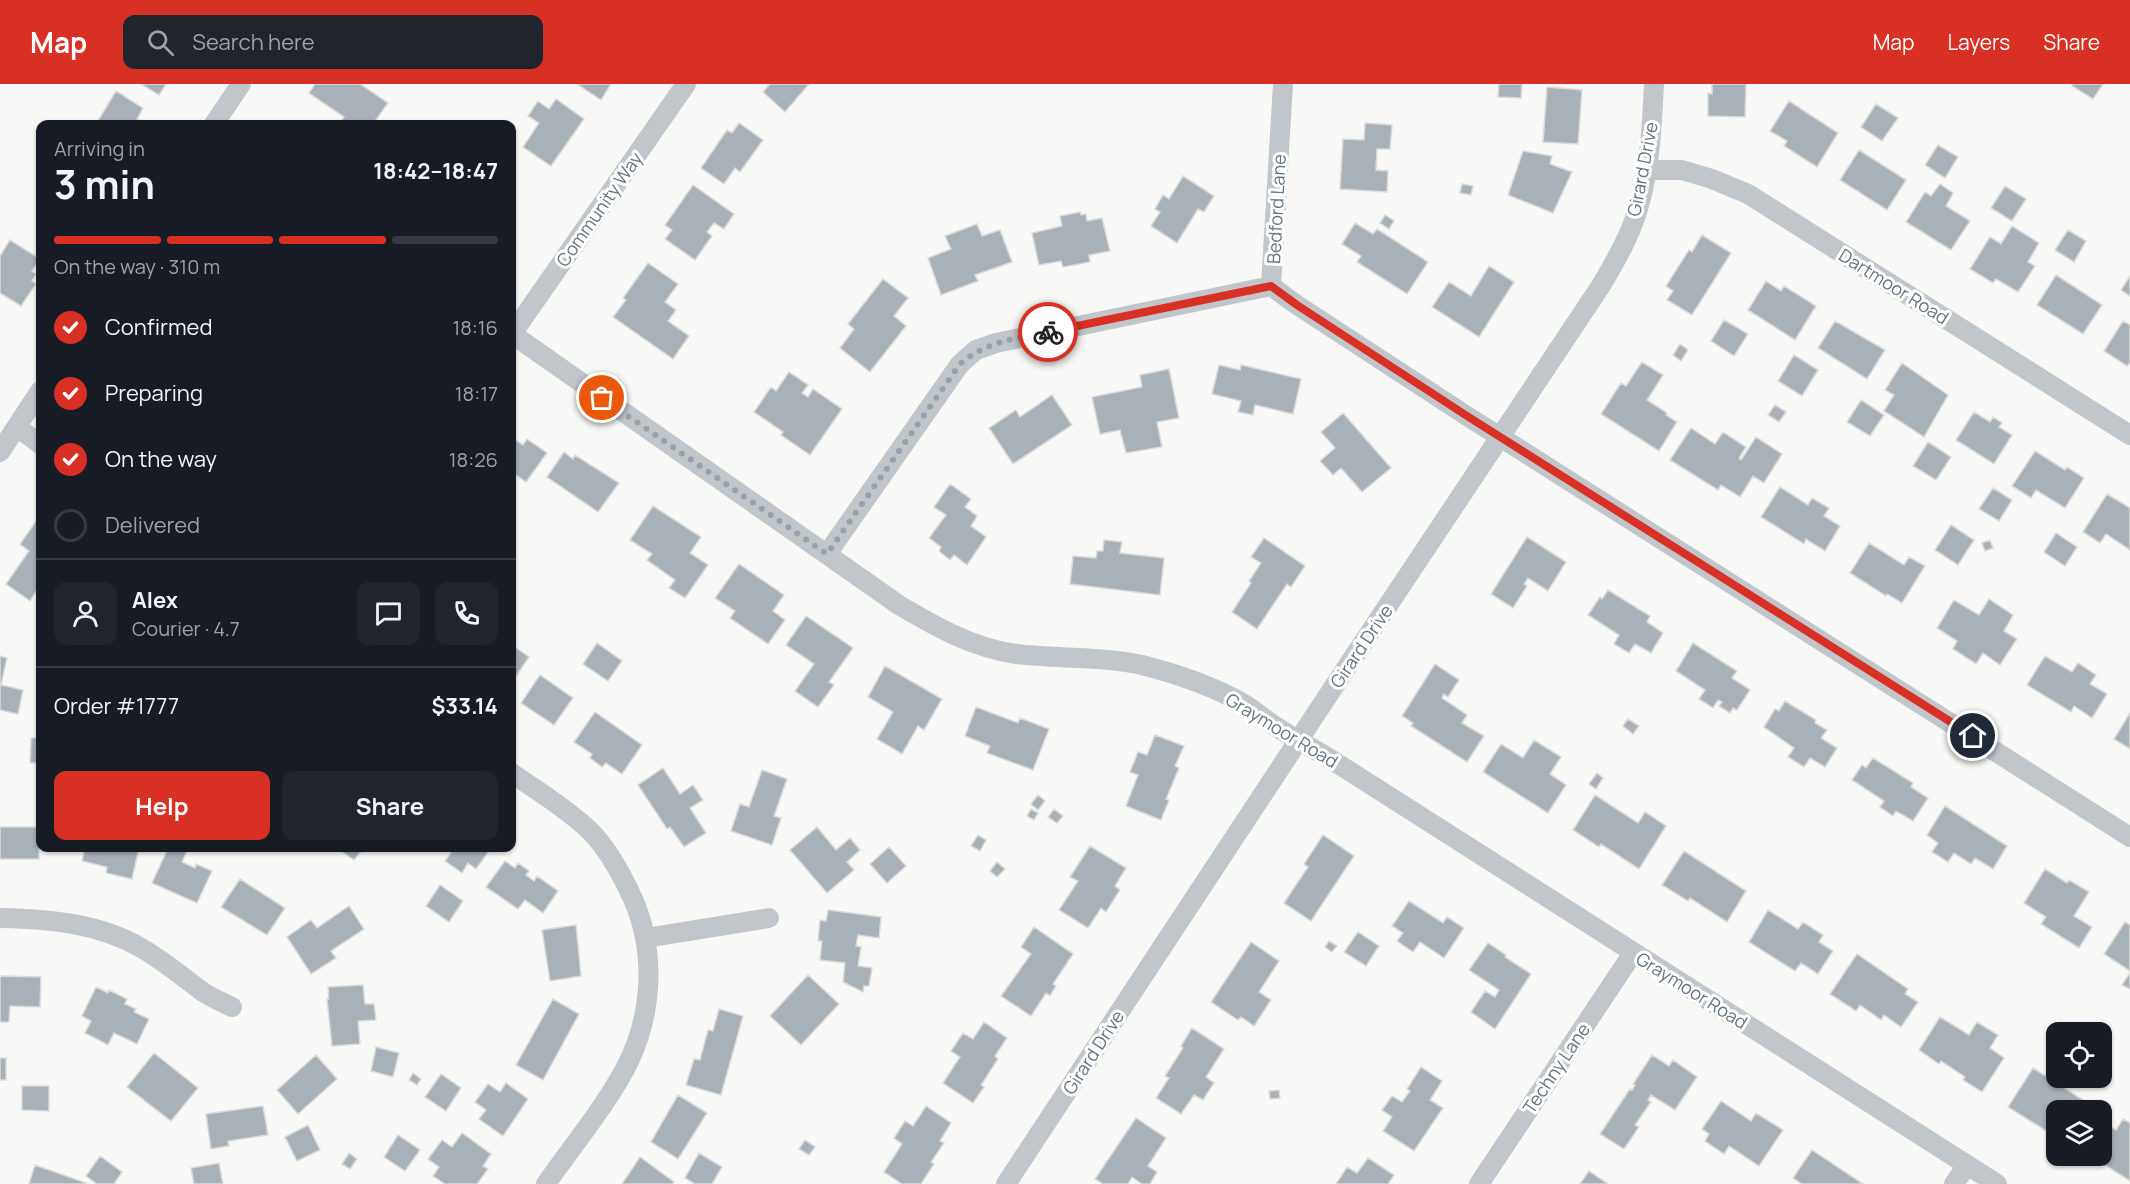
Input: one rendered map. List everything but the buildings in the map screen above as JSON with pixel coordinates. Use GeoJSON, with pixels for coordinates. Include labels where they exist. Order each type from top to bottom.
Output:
{"type":"FeatureCollection","features":[{"type":"Feature","properties":{"kind":"street"},"geometry":{"type":"LineString","coordinates":[[217,120],[241,84]]}},
{"type":"Feature","properties":{"kind":"street","name":"Community Way"},"geometry":{"type":"LineString","coordinates":[[516,328],[686,84]]}},
{"type":"Feature","properties":{"kind":"street","name":"Bedford Lane"},"geometry":{"type":"LineString","coordinates":[[1283,84],[1271,286],[1317,318],[2130,837]]}},
{"type":"Feature","properties":{"kind":"street","name":"Girard Drive"},"geometry":{"type":"LineString","coordinates":[[1006,1184],[1602,284],[1623,248],[1638,208],[1652,132],[1654,84]]}},
{"type":"Feature","properties":{"kind":"street","name":"Dartmoor Road"},"geometry":{"type":"LineString","coordinates":[[1646,170],[1682,170],[1712,178],[1748,194],[2130,435]]}},
{"type":"Feature","properties":{"kind":"street"},"geometry":{"type":"LineString","coordinates":[[827,554],[960,364],[976,350],[996,343],[1271,286]]}},
{"type":"Feature","properties":{"kind":"street","name":"Graymoor Road"},"geometry":{"type":"LineString","coordinates":[[516,337],[932,625],[991,649],[1130,663],[1193,680],[1244,704],[1997,1184]]}},
{"type":"Feature","properties":{"kind":"street"},"geometry":{"type":"LineString","coordinates":[[0,452],[36,397]]}},
{"type":"Feature","properties":{"kind":"street"},"geometry":{"type":"LineString","coordinates":[[17,427],[36,441]]}},
{"type":"Feature","properties":{"kind":"street"},"geometry":{"type":"LineString","coordinates":[[516,776],[576,820],[599,842],[630,891],[646,938],[649,966],[642,1025],[629,1061],[608,1096],[546,1184]]}},
{"type":"Feature","properties":{"kind":"street"},"geometry":{"type":"LineString","coordinates":[[0,918],[66,921],[101,931],[141,947],[178,971],[205,993],[232,1007]]}},
{"type":"Feature","properties":{"kind":"street"},"geometry":{"type":"LineString","coordinates":[[646,938],[769,918]]}},
{"type":"Feature","properties":{"kind":"street","name":"Techny Lane"},"geometry":{"type":"LineString","coordinates":[[1479,1184],[1633,953]]}},
{"type":"Feature","properties":{"kind":"street"},"geometry":{"type":"LineString","coordinates":[[1954,1184],[1967,1165]]}},
{"type":"Feature","properties":{"kind":"way so far"},"geometry":{"type":"LineString","coordinates":[[602,398],[827,554],[960,364],[976,350],[996,343],[1048,332]]}},
{"type":"Feature","properties":{"kind":"route"},"geometry":{"type":"LineString","coordinates":[[1048,332],[1271,286],[1467,416],[1501,435],[1973,736]]}}]}
